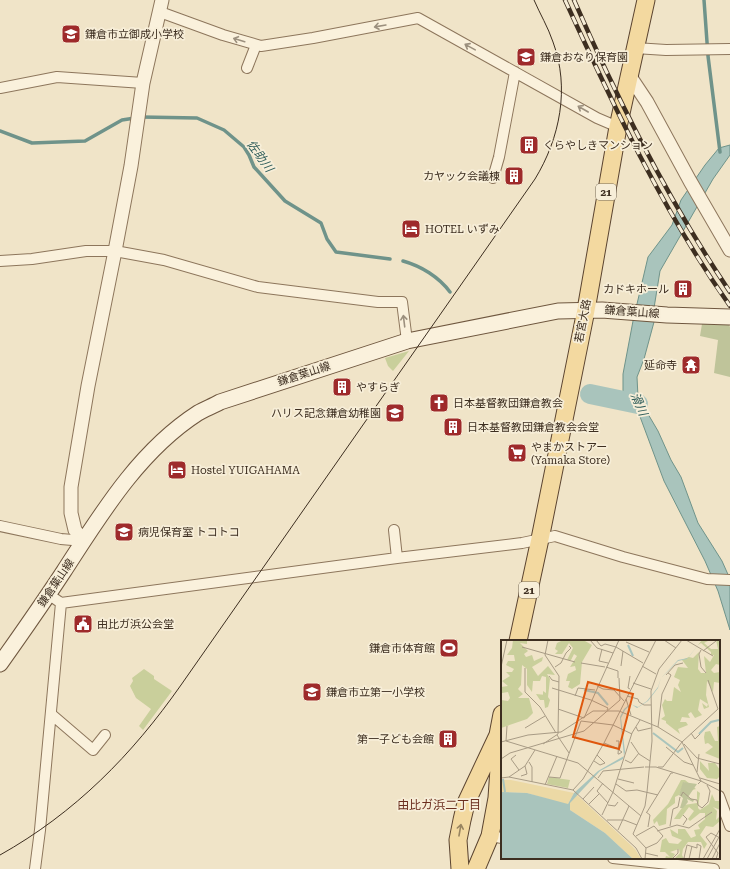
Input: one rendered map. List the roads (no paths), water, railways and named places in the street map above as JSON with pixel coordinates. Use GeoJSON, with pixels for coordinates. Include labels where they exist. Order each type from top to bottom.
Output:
{"type":"FeatureCollection","features":[{"type":"Feature","properties":{"kind":"main road","name":"若宮大路"},"geometry":{"type":"LineString","coordinates":[[518,640],[586,310],[618,127],[646,0]]}},
{"type":"Feature","properties":{"kind":"main road","name":"鎌倉葉山線"},"geometry":{"type":"LineString","coordinates":[[0,664],[123,485],[144,460],[174,431],[198,413],[220,402],[407,340],[558,311],[586,310],[730,317]]}},
{"type":"Feature","properties":{"kind":"main road"},"geometry":{"type":"LineString","coordinates":[[460,869],[458,840],[465,809],[475,782],[498,734],[501,719]]}},
{"type":"Feature","properties":{"kind":"main road"},"geometry":{"type":"LineString","coordinates":[[476,869],[496,837],[497,798],[501,754],[498,734]]}},
{"type":"Feature","properties":{"kind":"street"},"geometry":{"type":"LineString","coordinates":[[84,541],[75,530],[71,513],[71,487],[85,400],[115,251],[137,127],[143,83],[161,6],[223,35],[261,46],[313,38],[418,18],[598,118],[618,127]]}},
{"type":"Feature","properties":{"kind":"street"},"geometry":{"type":"LineString","coordinates":[[247,68],[256,45]]}},
{"type":"Feature","properties":{"kind":"street"},"geometry":{"type":"LineString","coordinates":[[635,48],[666,50],[725,49]]}},
{"type":"Feature","properties":{"kind":"street"},"geometry":{"type":"LineString","coordinates":[[493,178],[499,157],[516,72]]}},
{"type":"Feature","properties":{"kind":"street"},"geometry":{"type":"LineString","coordinates":[[629,75],[647,102],[730,250]]}},
{"type":"Feature","properties":{"kind":"street"},"geometry":{"type":"LineString","coordinates":[[0,88],[57,77],[143,83]]}},
{"type":"Feature","properties":{"kind":"street"},"geometry":{"type":"LineString","coordinates":[[0,261],[32,259],[86,251],[115,251],[176,263],[258,287],[378,302],[402,302],[407,340]]}},
{"type":"Feature","properties":{"kind":"street"},"geometry":{"type":"LineString","coordinates":[[0,526],[61,539],[84,541]]}},
{"type":"Feature","properties":{"kind":"street"},"geometry":{"type":"LineString","coordinates":[[394,530],[397,558]]}},
{"type":"Feature","properties":{"kind":"street"},"geometry":{"type":"LineString","coordinates":[[48,594],[61,603],[555,536],[623,557],[707,579],[730,580]]}},
{"type":"Feature","properties":{"kind":"street"},"geometry":{"type":"LineString","coordinates":[[35,869],[61,603]]}},
{"type":"Feature","properties":{"kind":"street"},"geometry":{"type":"LineString","coordinates":[[50,714],[93,750],[105,735]]}},
{"type":"Feature","properties":{"kind":"street"},"geometry":{"type":"LineString","coordinates":[[720,799],[730,826]]}},
{"type":"Feature","properties":{"kind":"street"},"geometry":{"type":"LineString","coordinates":[[626,859],[714,869]]}},
{"type":"Feature","properties":{"kind":"water","name":"滑川"},"geometry":{"type":"Polygon","coordinates":[[[730,145],[730,155],[713,179],[660,271],[654,308],[654,322],[644,359],[637,377],[638,397],[658,431],[671,460],[681,477],[698,523],[722,561],[730,579],[730,630],[718,591],[705,561],[664,481],[639,414],[623,392],[623,374],[633,321],[648,257],[672,225],[681,200],[705,165],[719,148],[730,145]]]}},
{"type":"Feature","properties":{"kind":"waterway"},"geometry":{"type":"LineString","coordinates":[[704,0],[708,56],[720,152]]}},
{"type":"Feature","properties":{"kind":"waterway","name":"佐助川"},"geometry":{"type":"LineString","coordinates":[[141,117],[197,118],[224,130],[244,147],[254,167],[285,201],[321,223],[327,239],[336,252],[390,259]]}},
{"type":"Feature","properties":{"kind":"waterway","name":"佐助川"},"geometry":{"type":"LineString","coordinates":[[0,131],[32,143],[85,141],[122,120],[135,118]]}},
{"type":"Feature","properties":{"kind":"waterway","name":"佐助川"},"geometry":{"type":"LineString","coordinates":[[403,261],[429,273],[441,282],[450,292]]}},
{"type":"Feature","properties":{"kind":"waterway","name":"滑川"},"geometry":{"type":"LineString","coordinates":[[590,394],[638,404]]}},
{"type":"Feature","properties":{"kind":"tram line"},"geometry":{"type":"LineString","coordinates":[[0,855],[53,821],[77,801],[122,758],[162,711],[535,179],[551,147],[556,130],[560,112],[561,77],[558,59],[551,36],[534,0]]}},
{"type":"Feature","properties":{"kind":"railway"},"geometry":{"type":"LineString","coordinates":[[565,0],[640,157],[683,233],[730,306]]}},
{"type":"Feature","properties":{"kind":"railway"},"geometry":{"type":"LineString","coordinates":[[574,0],[626,113],[645,149],[686,222],[730,292]]}},
{"type":"Feature","properties":{"kind":"place","name":"鎌倉市立御成小学校"},"geometry":{"type":"Point","coordinates":[71,34]}},
{"type":"Feature","properties":{"kind":"place","name":"鎌倉おなり保育園"},"geometry":{"type":"Point","coordinates":[526,57]}},
{"type":"Feature","properties":{"kind":"place","name":"くらやしきマンション"},"geometry":{"type":"Point","coordinates":[529,145]}},
{"type":"Feature","properties":{"kind":"place","name":"カヤック会議棟"},"geometry":{"type":"Point","coordinates":[514,176]}},
{"type":"Feature","properties":{"kind":"place","name":"HOTEL いずみ"},"geometry":{"type":"Point","coordinates":[411,229]}},
{"type":"Feature","properties":{"kind":"place","name":"カドキホール"},"geometry":{"type":"Point","coordinates":[683,289]}},
{"type":"Feature","properties":{"kind":"place","name":"延命寺"},"geometry":{"type":"Point","coordinates":[691,365]}},
{"type":"Feature","properties":{"kind":"place","name":"やすらぎ"},"geometry":{"type":"Point","coordinates":[342,387]}},
{"type":"Feature","properties":{"kind":"place","name":"日本基督教団鎌倉教会"},"geometry":{"type":"Point","coordinates":[439,403]}},
{"type":"Feature","properties":{"kind":"place","name":"ハリス記念鎌倉幼稚園"},"geometry":{"type":"Point","coordinates":[395,413]}},
{"type":"Feature","properties":{"kind":"place","name":"日本基督教団鎌倉教会会堂"},"geometry":{"type":"Point","coordinates":[453,427]}},
{"type":"Feature","properties":{"kind":"place","name":"やまかストアー (Yamaka Store)"},"geometry":{"type":"Point","coordinates":[517,453]}},
{"type":"Feature","properties":{"kind":"place","name":"Hostel YUIGAHAMA"},"geometry":{"type":"Point","coordinates":[177,470]}},
{"type":"Feature","properties":{"kind":"place","name":"病児保育室 トコトコ"},"geometry":{"type":"Point","coordinates":[124,532]}},
{"type":"Feature","properties":{"kind":"place","name":"由比ガ浜公会堂"},"geometry":{"type":"Point","coordinates":[83,624]}},
{"type":"Feature","properties":{"kind":"place","name":"鎌倉市体育館"},"geometry":{"type":"Point","coordinates":[449,648]}},
{"type":"Feature","properties":{"kind":"place","name":"鎌倉市立第一小学校"},"geometry":{"type":"Point","coordinates":[312,692]}},
{"type":"Feature","properties":{"kind":"place","name":"第一子ども会館"},"geometry":{"type":"Point","coordinates":[448,739]}},
{"type":"Feature","properties":{"kind":"district","name":"由比ガ浜二丁目"},"geometry":{"type":"Point","coordinates":[439,805]}}]}
